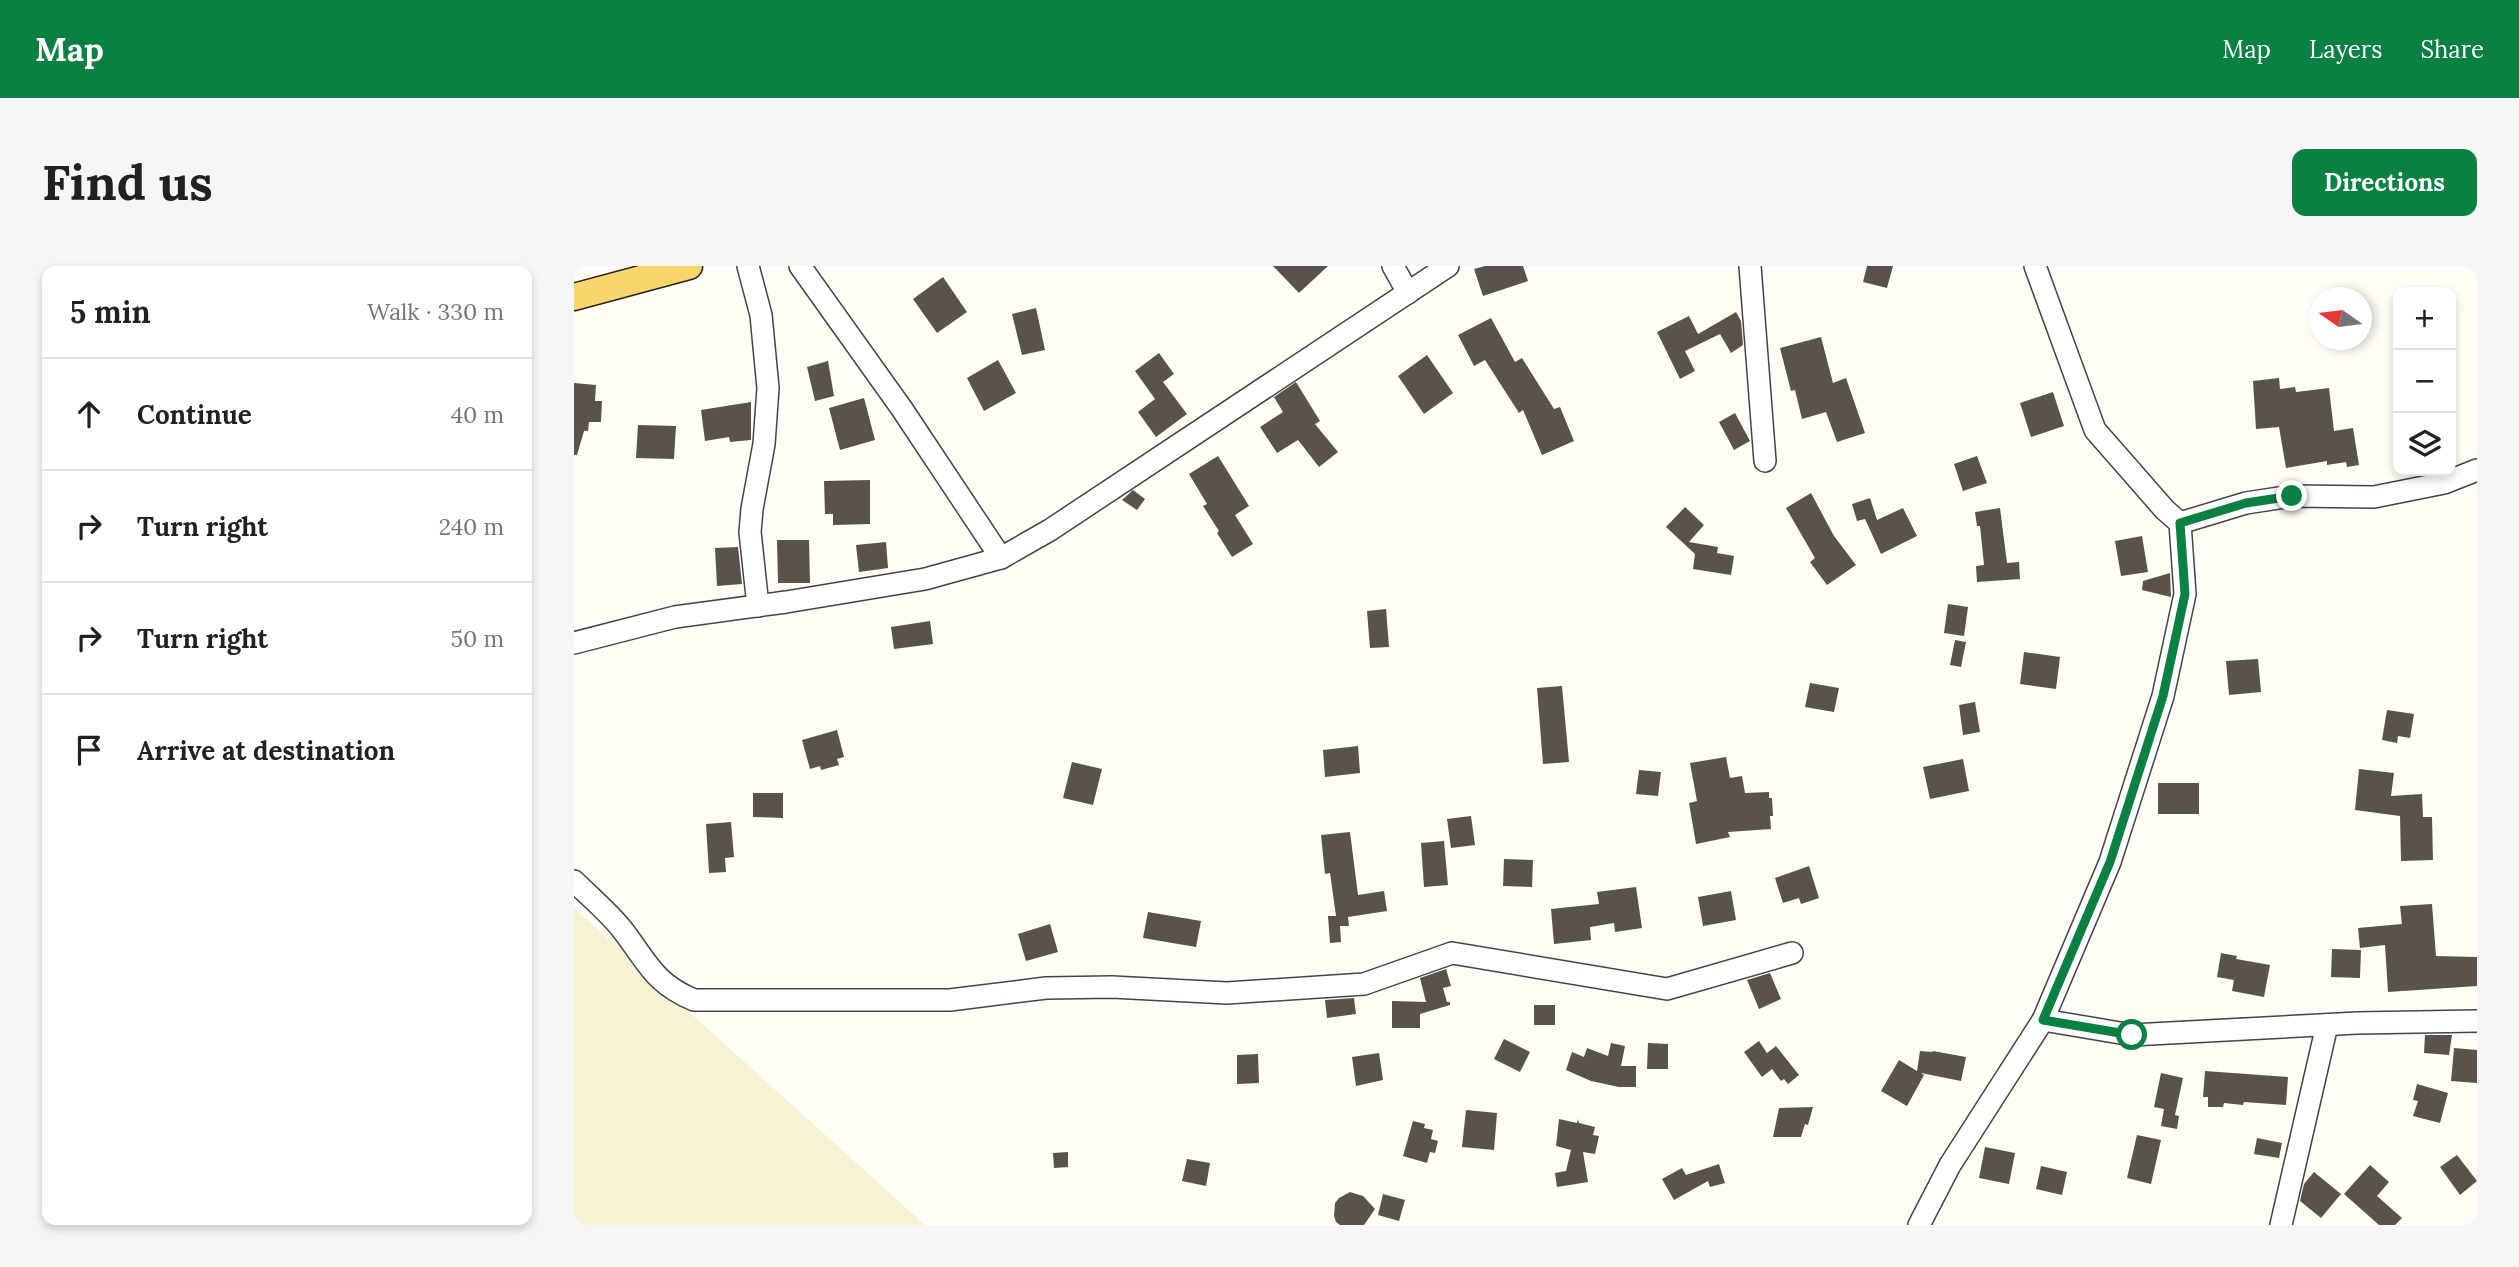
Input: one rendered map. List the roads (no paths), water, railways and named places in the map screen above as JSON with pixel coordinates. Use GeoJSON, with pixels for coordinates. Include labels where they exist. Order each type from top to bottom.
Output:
{"type":"FeatureCollection","features":[{"type":"Feature","properties":{"kind":"main road"},"geometry":{"type":"LineString","coordinates":[[574,297],[689,266]]}},
{"type":"Feature","properties":{"kind":"street"},"geometry":{"type":"LineString","coordinates":[[748,266],[761,315],[768,388],[764,444],[752,509],[751,532],[758,606]]}},
{"type":"Feature","properties":{"kind":"street"},"geometry":{"type":"LineString","coordinates":[[800,266],[902,409],[1001,558]]}},
{"type":"Feature","properties":{"kind":"street"},"geometry":{"type":"LineString","coordinates":[[1393,266],[1408,293]]}},
{"type":"Feature","properties":{"kind":"street"},"geometry":{"type":"LineString","coordinates":[[574,643],[675,617],[925,579],[1001,558],[1050,530],[1448,266]]}},
{"type":"Feature","properties":{"kind":"street"},"geometry":{"type":"LineString","coordinates":[[1750,266],[1765,461]]}},
{"type":"Feature","properties":{"kind":"street"},"geometry":{"type":"LineString","coordinates":[[1919,1225],[1950,1165],[2043,1020],[2110,862],[2163,696],[2185,594],[2180,523],[2165,510],[2095,430],[2035,266]]}},
{"type":"Feature","properties":{"kind":"street"},"geometry":{"type":"LineString","coordinates":[[2180,523],[2246,503],[2292,496],[2374,497],[2444,483],[2477,470]]}},
{"type":"Feature","properties":{"kind":"street"},"geometry":{"type":"LineString","coordinates":[[574,881],[619,925],[661,982],[674,992],[694,1000],[950,1000],[1046,988],[1112,986],[1227,993],[1364,984],[1452,953],[1667,989],[1793,953]]}},
{"type":"Feature","properties":{"kind":"street"},"geometry":{"type":"LineString","coordinates":[[2043,1020],[2132,1035],[2477,1021]]}},
{"type":"Feature","properties":{"kind":"street"},"geometry":{"type":"LineString","coordinates":[[2281,1225],[2327,1025]]}}]}
